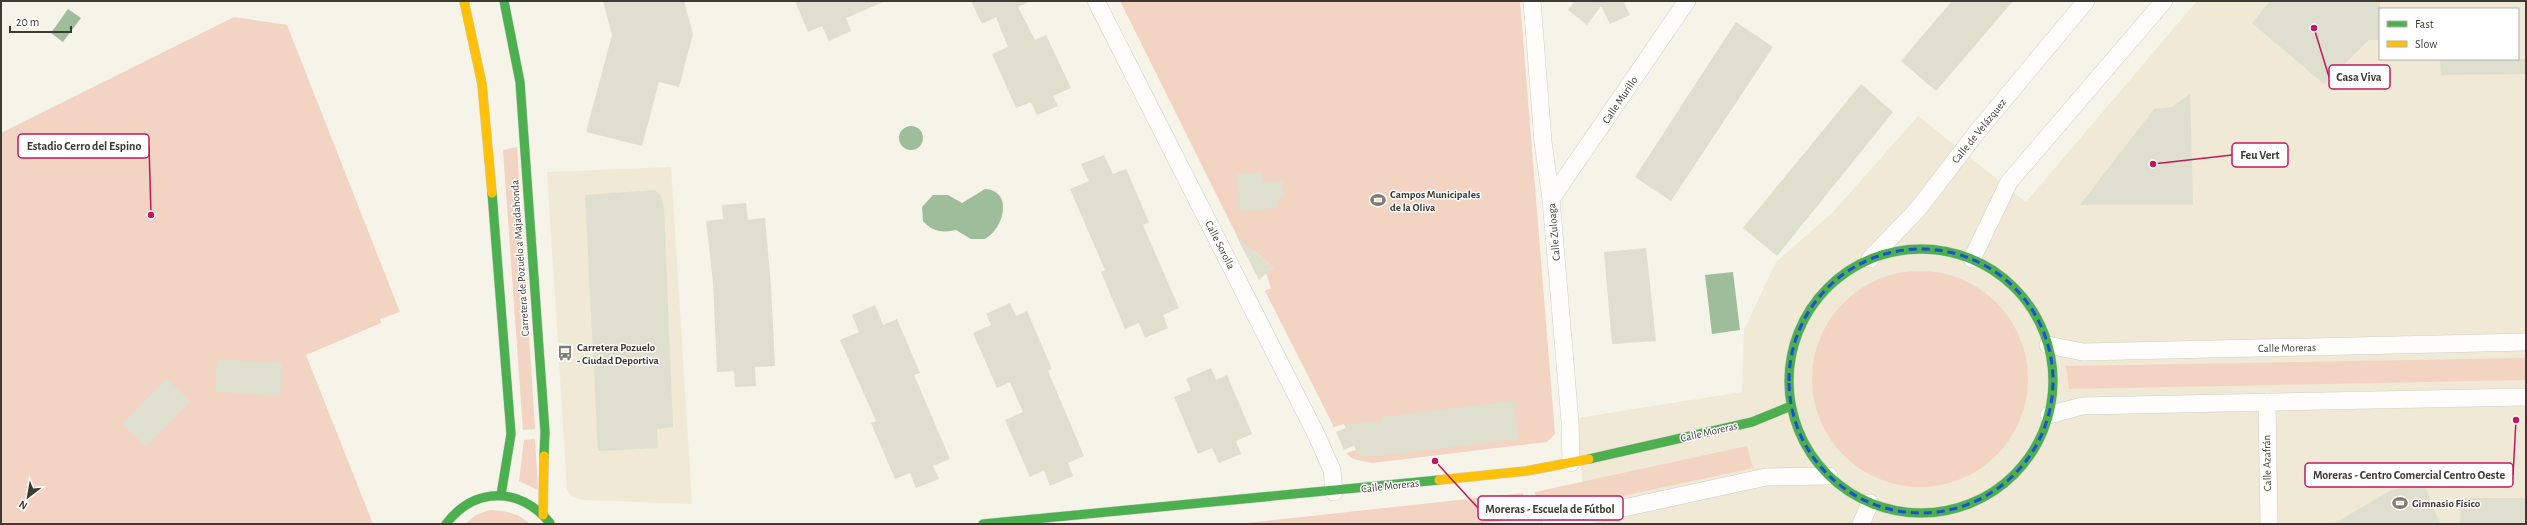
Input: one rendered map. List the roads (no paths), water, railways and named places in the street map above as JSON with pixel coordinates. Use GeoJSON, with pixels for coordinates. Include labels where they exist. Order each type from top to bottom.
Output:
{"type":"FeatureCollection","features":[{"type":"Feature","properties":{"kind":"street","name":"Carretera de Pozuelo a Majadahonda"},"geometry":{"type":"LineString","coordinates":[[464,1],[482,84],[507,362],[511,434],[501,495]]}},
{"type":"Feature","properties":{"kind":"street","name":"Carretera de Pozuelo a Majadahonda"},"geometry":{"type":"LineString","coordinates":[[504,1],[520,82],[545,432],[543,515]]}},
{"type":"Feature","properties":{"kind":"street","name":"Calle Sorolla"},"geometry":{"type":"LineString","coordinates":[[1096,1],[1316,434],[1332,470],[1334,492]]}},
{"type":"Feature","properties":{"kind":"street","name":"Calle Zuloaga"},"geometry":{"type":"LineString","coordinates":[[1532,1],[1543,142],[1551,199],[1571,464]]}},
{"type":"Feature","properties":{"kind":"street","name":"Calle Murillo"},"geometry":{"type":"LineString","coordinates":[[1551,199],[1687,1]]}},
{"type":"Feature","properties":{"kind":"street","name":"Calle de Velázquez"},"geometry":{"type":"LineString","coordinates":[[1870,259],[1918,209],[1977,132],[2086,1]]}},
{"type":"Feature","properties":{"kind":"street"},"geometry":{"type":"LineString","coordinates":[[1972,259],[2009,182],[2164,1]]}},
{"type":"Feature","properties":{"kind":"street"},"geometry":{"type":"LineString","coordinates":[[1904,250],[1939,250],[1972,259],[2007,281],[2032,310],[2048,345],[2053,384],[2049,415],[2038,442],[2022,467],[2000,488],[1974,502],[1940,512],[1904,512],[1870,503],[1848,491],[1829,476],[1812,455],[1799,432],[1791,406],[1789,370],[1797,335],[1814,303],[1839,277],[1870,259],[1904,250]]}},
{"type":"Feature","properties":{"kind":"street","name":"Calle Moreras"},"geometry":{"type":"LineString","coordinates":[[2048,345],[2083,352],[2526,342]]}},
{"type":"Feature","properties":{"kind":"street"},"geometry":{"type":"LineString","coordinates":[[2049,415],[2082,406],[2526,397]]}},
{"type":"Feature","properties":{"kind":"street","name":"Calle Azafrán"},"geometry":{"type":"LineString","coordinates":[[2267,402],[2269,524]]}},
{"type":"Feature","properties":{"kind":"street","name":"Calle Moreras"},"geometry":{"type":"LineString","coordinates":[[983,524],[1334,492],[1571,464],[1752,422],[1791,406]]}},
{"type":"Feature","properties":{"kind":"street"},"geometry":{"type":"LineString","coordinates":[[1550,524],[1568,522],[1766,478],[1829,476]]}},
{"type":"Feature","properties":{"kind":"street"},"geometry":{"type":"LineString","coordinates":[[446,524],[458,510],[471,502],[486,497],[501,495],[517,498],[531,505],[543,515],[550,524]]}},
{"type":"Feature","properties":{"kind":"street"},"geometry":{"type":"LineString","coordinates":[[1861,524],[1870,503]]}},
{"type":"Feature","properties":{"kind":"place","name":"Casa Viva"},"geometry":{"type":"Point","coordinates":[2314,28]}},
{"type":"Feature","properties":{"kind":"place","name":"Feu Vert"},"geometry":{"type":"Point","coordinates":[2153,164]}},
{"type":"Feature","properties":{"kind":"place","name":"Campos Municipales de la Oliva"},"geometry":{"type":"Point","coordinates":[1378,200]}},
{"type":"Feature","properties":{"kind":"place","name":"Estadio Cerro del Espino"},"geometry":{"type":"Point","coordinates":[151,215]}},
{"type":"Feature","properties":{"kind":"place","name":"Carretera Pozuelo - Ciudad Deportiva"},"geometry":{"type":"Point","coordinates":[565,353]}},
{"type":"Feature","properties":{"kind":"place","name":"Moreras - Centro Comercial Centro Oeste"},"geometry":{"type":"Point","coordinates":[2516,420]}},
{"type":"Feature","properties":{"kind":"place","name":"Moreras - Escuela de Fútbol"},"geometry":{"type":"Point","coordinates":[1435,461]}},
{"type":"Feature","properties":{"kind":"place","name":"Gimnasio Físico"},"geometry":{"type":"Point","coordinates":[2400,503]}}]}
